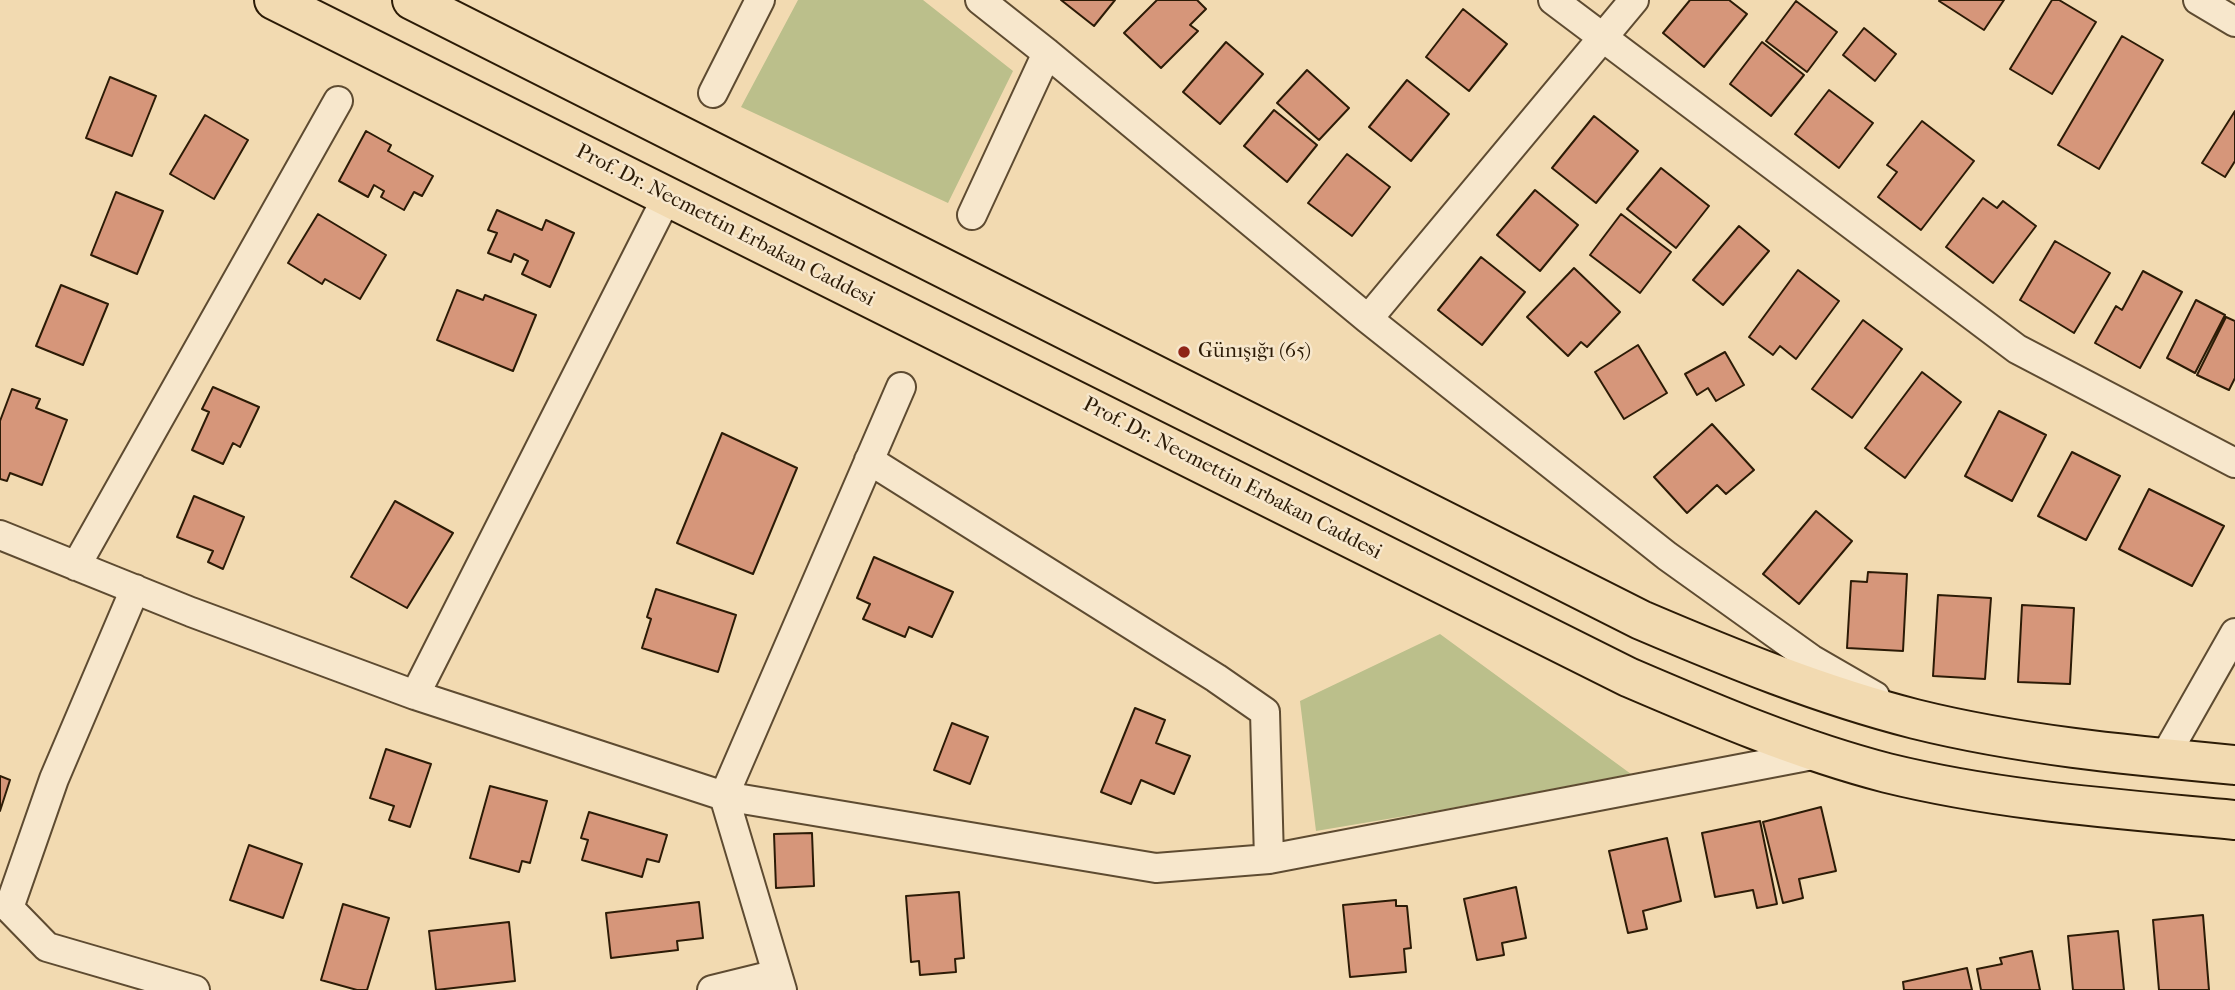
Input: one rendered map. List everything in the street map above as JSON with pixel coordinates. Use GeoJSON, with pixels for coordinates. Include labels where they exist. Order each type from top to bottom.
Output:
{"type":"FeatureCollection","features":[{"type":"Feature","properties":{"kind":"main road","name":"Prof. Dr. Necmettin Erbakan Caddesi"},"geometry":{"type":"LineString","coordinates":[[274,0],[1628,677],[1705,710],[1822,753],[1950,787],[2036,800],[2235,820]]}},
{"type":"Feature","properties":{"kind":"main road"},"geometry":{"type":"LineString","coordinates":[[412,0],[1641,620],[1741,662],[1915,718],[2079,750],[2235,765]]}},
{"type":"Feature","properties":{"kind":"street"},"geometry":{"type":"LineString","coordinates":[[713,93],[760,0]]}},
{"type":"Feature","properties":{"kind":"street"},"geometry":{"type":"LineString","coordinates":[[980,0],[1368,319],[1667,556],[1811,659],[1915,718]]}},
{"type":"Feature","properties":{"kind":"street"},"geometry":{"type":"LineString","coordinates":[[1553,0],[2017,349],[2235,463]]}},
{"type":"Feature","properties":{"kind":"street"},"geometry":{"type":"LineString","coordinates":[[1368,319],[1634,0]]}},
{"type":"Feature","properties":{"kind":"street"},"geometry":{"type":"LineString","coordinates":[[2198,0],[2235,22]]}},
{"type":"Feature","properties":{"kind":"street"},"geometry":{"type":"LineString","coordinates":[[972,215],[1047,53]]}},
{"type":"Feature","properties":{"kind":"street"},"geometry":{"type":"LineString","coordinates":[[76,566],[338,101]]}},
{"type":"Feature","properties":{"kind":"street"},"geometry":{"type":"LineString","coordinates":[[415,695],[667,197]]}},
{"type":"Feature","properties":{"kind":"street"},"geometry":{"type":"LineString","coordinates":[[712,990],[779,982],[724,796],[901,387]]}},
{"type":"Feature","properties":{"kind":"street"},"geometry":{"type":"LineString","coordinates":[[869,460],[1216,678],[1265,712],[1269,859]]}},
{"type":"Feature","properties":{"kind":"street"},"geometry":{"type":"LineString","coordinates":[[2,539],[415,695],[724,796],[1156,868],[1269,859],[1822,753]]}},
{"type":"Feature","properties":{"kind":"street"},"geometry":{"type":"LineString","coordinates":[[135,589],[54,779],[9,908],[47,947],[195,990]]}},
{"type":"Feature","properties":{"kind":"street"},"geometry":{"type":"LineString","coordinates":[[2164,758],[2235,634]]}},
{"type":"Feature","properties":{"kind":"green space"},"geometry":{"type":"Polygon","coordinates":[[[798,0],[923,0],[1013,71],[948,203],[741,107],[798,0]]]}},
{"type":"Feature","properties":{"kind":"green space"},"geometry":{"type":"Polygon","coordinates":[[[1440,634],[1631,774],[1316,831],[1300,701],[1440,634]]]}},
{"type":"Feature","properties":{"kind":"building"},"geometry":{"type":"Polygon","coordinates":[[[1061,0],[1115,0],[1094,26],[1061,0]]]}},
{"type":"Feature","properties":{"kind":"building"},"geometry":{"type":"Polygon","coordinates":[[[1157,0],[1197,0],[1206,9],[1190,25],[1198,31],[1161,68],[1124,33],[1157,0]]]}},
{"type":"Feature","properties":{"kind":"building"},"geometry":{"type":"Polygon","coordinates":[[[1690,0],[1729,0],[1747,14],[1704,67],[1663,33],[1690,0]]]}},
{"type":"Feature","properties":{"kind":"building"},"geometry":{"type":"Polygon","coordinates":[[[1940,0],[2004,0],[1984,30],[1940,0]]]}},
{"type":"Feature","properties":{"kind":"building"},"geometry":{"type":"Polygon","coordinates":[[[2052,0],[2059,0],[2096,22],[2052,94],[2010,69],[2052,0]]]}},
{"type":"Feature","properties":{"kind":"building"},"geometry":{"type":"Polygon","coordinates":[[[1796,1],[1837,32],[1807,72],[1766,41],[1796,1]]]}},
{"type":"Feature","properties":{"kind":"building"},"geometry":{"type":"Polygon","coordinates":[[[1463,9],[1507,44],[1469,91],[1426,57],[1463,9]]]}},
{"type":"Feature","properties":{"kind":"building"},"geometry":{"type":"Polygon","coordinates":[[[1864,28],[1896,54],[1875,81],[1843,55],[1864,28]]]}},
{"type":"Feature","properties":{"kind":"building"},"geometry":{"type":"Polygon","coordinates":[[[2122,36],[2163,60],[2099,169],[2058,145],[2122,36]]]}},
{"type":"Feature","properties":{"kind":"building"},"geometry":{"type":"Polygon","coordinates":[[[1226,42],[1263,74],[1220,124],[1183,92],[1226,42]]]}},
{"type":"Feature","properties":{"kind":"building"},"geometry":{"type":"Polygon","coordinates":[[[1762,42],[1804,75],[1771,116],[1730,84],[1762,42]]]}},
{"type":"Feature","properties":{"kind":"building"},"geometry":{"type":"Polygon","coordinates":[[[1307,70],[1349,108],[1319,140],[1277,103],[1307,70]]]}},
{"type":"Feature","properties":{"kind":"building"},"geometry":{"type":"Polygon","coordinates":[[[110,77],[156,96],[132,156],[86,138],[110,77]]]}},
{"type":"Feature","properties":{"kind":"building"},"geometry":{"type":"Polygon","coordinates":[[[1407,80],[1449,114],[1411,161],[1369,127],[1407,80]]]}},
{"type":"Feature","properties":{"kind":"building"},"geometry":{"type":"Polygon","coordinates":[[[1829,90],[1873,123],[1839,168],[1795,134],[1829,90]]]}},
{"type":"Feature","properties":{"kind":"building"},"geometry":{"type":"Polygon","coordinates":[[[1274,110],[1317,145],[1287,182],[1244,146],[1274,110]]]}},
{"type":"Feature","properties":{"kind":"building"},"geometry":{"type":"Polygon","coordinates":[[[2235,111],[2235,161],[2225,177],[2202,163],[2235,111]]]}},
{"type":"Feature","properties":{"kind":"building"},"geometry":{"type":"Polygon","coordinates":[[[205,115],[248,140],[214,199],[170,174],[205,115]]]}},
{"type":"Feature","properties":{"kind":"building"},"geometry":{"type":"Polygon","coordinates":[[[1594,116],[1638,151],[1596,203],[1552,168],[1594,116]]]}},
{"type":"Feature","properties":{"kind":"building"},"geometry":{"type":"Polygon","coordinates":[[[1922,121],[1974,161],[1921,230],[1878,197],[1897,172],[1887,165],[1922,121]]]}},
{"type":"Feature","properties":{"kind":"building"},"geometry":{"type":"Polygon","coordinates":[[[366,131],[391,145],[388,151],[433,176],[422,196],[414,192],[404,210],[381,197],[384,191],[374,185],[368,197],[339,181],[366,131]]]}},
{"type":"Feature","properties":{"kind":"building"},"geometry":{"type":"Polygon","coordinates":[[[1347,154],[1390,187],[1352,236],[1308,203],[1347,154]]]}},
{"type":"Feature","properties":{"kind":"building"},"geometry":{"type":"Polygon","coordinates":[[[1661,168],[1709,206],[1676,248],[1627,209],[1661,168]]]}},
{"type":"Feature","properties":{"kind":"building"},"geometry":{"type":"Polygon","coordinates":[[[1535,190],[1578,225],[1540,271],[1497,235],[1535,190]]]}},
{"type":"Feature","properties":{"kind":"building"},"geometry":{"type":"Polygon","coordinates":[[[116,192],[163,211],[137,274],[91,255],[116,192]]]}},
{"type":"Feature","properties":{"kind":"building"},"geometry":{"type":"Polygon","coordinates":[[[1983,198],[1997,208],[2003,201],[2036,226],[1993,283],[1946,247],[1983,198]]]}},
{"type":"Feature","properties":{"kind":"building"},"geometry":{"type":"Polygon","coordinates":[[[497,210],[542,230],[546,220],[574,233],[550,287],[522,274],[528,261],[514,254],[511,262],[488,253],[497,233],[488,230],[497,210]]]}},
{"type":"Feature","properties":{"kind":"building"},"geometry":{"type":"Polygon","coordinates":[[[318,214],[386,255],[360,299],[325,279],[322,284],[288,263],[318,214]]]}},
{"type":"Feature","properties":{"kind":"building"},"geometry":{"type":"Polygon","coordinates":[[[1621,214],[1671,252],[1640,293],[1590,255],[1621,214]]]}},
{"type":"Feature","properties":{"kind":"building"},"geometry":{"type":"Polygon","coordinates":[[[1739,226],[1769,251],[1723,305],[1693,280],[1739,226]]]}},
{"type":"Feature","properties":{"kind":"building"},"geometry":{"type":"Polygon","coordinates":[[[2055,241],[2110,273],[2074,333],[2020,300],[2055,241]]]}},
{"type":"Feature","properties":{"kind":"building"},"geometry":{"type":"Polygon","coordinates":[[[1481,257],[1525,292],[1482,345],[1438,310],[1481,257]]]}},
{"type":"Feature","properties":{"kind":"building"},"geometry":{"type":"Polygon","coordinates":[[[1574,268],[1620,312],[1587,347],[1581,342],[1568,356],[1527,317],[1574,268]]]}},
{"type":"Feature","properties":{"kind":"building"},"geometry":{"type":"Polygon","coordinates":[[[1798,270],[1839,301],[1796,359],[1780,346],[1773,355],[1749,337],[1798,270]]]}},
{"type":"Feature","properties":{"kind":"building"},"geometry":{"type":"Polygon","coordinates":[[[2143,271],[2182,292],[2140,368],[2095,343],[2116,306],[2122,310],[2143,271]]]}},
{"type":"Feature","properties":{"kind":"building"},"geometry":{"type":"Polygon","coordinates":[[[61,285],[108,304],[83,365],[36,346],[61,285]]]}},
{"type":"Feature","properties":{"kind":"building"},"geometry":{"type":"Polygon","coordinates":[[[457,290],[483,300],[485,295],[536,315],[513,371],[437,340],[457,290]]]}},
{"type":"Feature","properties":{"kind":"building"},"geometry":{"type":"Polygon","coordinates":[[[2196,300],[2225,315],[2195,373],[2167,358],[2196,300]]]}},
{"type":"Feature","properties":{"kind":"building"},"geometry":{"type":"Polygon","coordinates":[[[2226,317],[2235,321],[2235,378],[2229,390],[2197,375],[2226,317]]]}},
{"type":"Feature","properties":{"kind":"building"},"geometry":{"type":"Polygon","coordinates":[[[1863,320],[1902,349],[1852,418],[1812,389],[1863,320]]]}},
{"type":"Feature","properties":{"kind":"building"},"geometry":{"type":"Polygon","coordinates":[[[1638,345],[1667,393],[1624,419],[1595,372],[1638,345]]]}},
{"type":"Feature","properties":{"kind":"building"},"geometry":{"type":"Polygon","coordinates":[[[1725,352],[1744,385],[1716,401],[1708,388],[1697,395],[1685,374],[1725,352]]]}},
{"type":"Feature","properties":{"kind":"building"},"geometry":{"type":"Polygon","coordinates":[[[1922,372],[1961,402],[1905,478],[1865,448],[1922,372]]]}},
{"type":"Feature","properties":{"kind":"building"},"geometry":{"type":"Polygon","coordinates":[[[213,387],[259,407],[240,447],[233,443],[223,464],[192,450],[209,412],[202,409],[213,387]]]}},
{"type":"Feature","properties":{"kind":"building"},"geometry":{"type":"Polygon","coordinates":[[[12,389],[40,399],[36,408],[67,420],[42,485],[10,473],[7,481],[0,479],[0,421],[12,389]]]}},
{"type":"Feature","properties":{"kind":"building"},"geometry":{"type":"Polygon","coordinates":[[[1999,411],[2046,435],[2012,501],[1965,476],[1999,411]]]}},
{"type":"Feature","properties":{"kind":"building"},"geometry":{"type":"Polygon","coordinates":[[[1712,424],[1754,470],[1726,494],[1717,485],[1687,513],[1654,477],[1712,424]]]}},
{"type":"Feature","properties":{"kind":"building"},"geometry":{"type":"Polygon","coordinates":[[[722,433],[797,468],[753,574],[677,543],[722,433]]]}},
{"type":"Feature","properties":{"kind":"building"},"geometry":{"type":"Polygon","coordinates":[[[2072,452],[2120,476],[2086,540],[2038,516],[2072,452]]]}},
{"type":"Feature","properties":{"kind":"building"},"geometry":{"type":"Polygon","coordinates":[[[2149,489],[2224,526],[2192,586],[2119,549],[2149,489]]]}},
{"type":"Feature","properties":{"kind":"building"},"geometry":{"type":"Polygon","coordinates":[[[194,496],[244,517],[223,569],[208,562],[213,551],[177,537],[194,496]]]}},
{"type":"Feature","properties":{"kind":"building"},"geometry":{"type":"Polygon","coordinates":[[[395,501],[453,533],[407,608],[351,577],[395,501]]]}},
{"type":"Feature","properties":{"kind":"building"},"geometry":{"type":"Polygon","coordinates":[[[1816,511],[1852,541],[1799,604],[1763,574],[1816,511]]]}},
{"type":"Feature","properties":{"kind":"building"},"geometry":{"type":"Polygon","coordinates":[[[874,557],[953,592],[932,637],[909,627],[905,637],[863,619],[870,604],[857,598],[874,557]]]}},
{"type":"Feature","properties":{"kind":"building"},"geometry":{"type":"Polygon","coordinates":[[[1868,572],[1907,574],[1903,651],[1847,648],[1851,581],[1867,582],[1868,572]]]}},
{"type":"Feature","properties":{"kind":"building"},"geometry":{"type":"Polygon","coordinates":[[[656,589],[736,615],[718,672],[642,648],[651,619],[647,617],[656,589]]]}},
{"type":"Feature","properties":{"kind":"building"},"geometry":{"type":"Polygon","coordinates":[[[1938,595],[1991,598],[1985,679],[1933,676],[1938,595]]]}},
{"type":"Feature","properties":{"kind":"building"},"geometry":{"type":"Polygon","coordinates":[[[2022,605],[2074,608],[2070,684],[2018,682],[2022,605]]]}},
{"type":"Feature","properties":{"kind":"building"},"geometry":{"type":"Polygon","coordinates":[[[1135,708],[1165,720],[1156,743],[1190,756],[1174,794],[1141,780],[1131,804],[1101,792],[1135,708]]]}},
{"type":"Feature","properties":{"kind":"building"},"geometry":{"type":"Polygon","coordinates":[[[952,723],[988,737],[970,784],[934,770],[952,723]]]}},
{"type":"Feature","properties":{"kind":"building"},"geometry":{"type":"Polygon","coordinates":[[[386,749],[431,764],[410,827],[389,820],[394,806],[370,798],[386,749]]]}},
{"type":"Feature","properties":{"kind":"building"},"geometry":{"type":"Polygon","coordinates":[[[0,776],[10,780],[0,811],[0,776]]]}},
{"type":"Feature","properties":{"kind":"building"},"geometry":{"type":"Polygon","coordinates":[[[490,786],[547,801],[530,863],[522,861],[519,872],[470,858],[490,786]]]}},
{"type":"Feature","properties":{"kind":"building"},"geometry":{"type":"Polygon","coordinates":[[[1821,807],[1836,871],[1799,879],[1803,898],[1783,903],[1763,822],[1821,807]]]}},
{"type":"Feature","properties":{"kind":"building"},"geometry":{"type":"Polygon","coordinates":[[[589,812],[667,835],[659,862],[647,859],[642,877],[582,860],[588,840],[581,838],[589,812]]]}},
{"type":"Feature","properties":{"kind":"building"},"geometry":{"type":"Polygon","coordinates":[[[1760,821],[1777,904],[1757,908],[1753,890],[1715,897],[1702,833],[1760,821]]]}},
{"type":"Feature","properties":{"kind":"building"},"geometry":{"type":"Polygon","coordinates":[[[812,833],[814,886],[776,888],[774,834],[812,833]]]}},
{"type":"Feature","properties":{"kind":"building"},"geometry":{"type":"Polygon","coordinates":[[[1667,838],[1681,901],[1643,911],[1647,929],[1628,933],[1609,851],[1667,838]]]}},
{"type":"Feature","properties":{"kind":"building"},"geometry":{"type":"Polygon","coordinates":[[[249,845],[302,864],[283,918],[230,900],[249,845]]]}},
{"type":"Feature","properties":{"kind":"building"},"geometry":{"type":"Polygon","coordinates":[[[1516,887],[1526,938],[1502,943],[1504,955],[1477,960],[1464,899],[1516,887]]]}},
{"type":"Feature","properties":{"kind":"building"},"geometry":{"type":"Polygon","coordinates":[[[959,892],[964,958],[955,959],[956,972],[920,975],[919,961],[911,962],[906,896],[959,892]]]}},
{"type":"Feature","properties":{"kind":"building"},"geometry":{"type":"Polygon","coordinates":[[[1396,900],[1396,906],[1407,906],[1411,948],[1404,949],[1406,972],[1350,977],[1343,905],[1396,900]]]}},
{"type":"Feature","properties":{"kind":"building"},"geometry":{"type":"Polygon","coordinates":[[[699,902],[703,938],[677,941],[678,950],[611,958],[606,913],[699,902]]]}},
{"type":"Feature","properties":{"kind":"building"},"geometry":{"type":"Polygon","coordinates":[[[343,904],[389,918],[367,990],[357,990],[321,980],[343,904]]]}},
{"type":"Feature","properties":{"kind":"building"},"geometry":{"type":"Polygon","coordinates":[[[2203,915],[2209,990],[2159,990],[2153,920],[2203,915]]]}},
{"type":"Feature","properties":{"kind":"building"},"geometry":{"type":"Polygon","coordinates":[[[509,922],[515,981],[436,990],[429,931],[509,922]]]}},
{"type":"Feature","properties":{"kind":"building"},"geometry":{"type":"Polygon","coordinates":[[[2118,931],[2124,990],[2073,990],[2068,936],[2118,931]]]}},
{"type":"Feature","properties":{"kind":"building"},"geometry":{"type":"Polygon","coordinates":[[[2032,951],[2040,990],[1981,990],[1977,969],[2002,964],[2000,958],[2032,951]]]}},
{"type":"Feature","properties":{"kind":"building"},"geometry":{"type":"Polygon","coordinates":[[[1967,968],[1972,990],[1904,990],[1903,982],[1967,968]]]}},
{"type":"Feature","properties":{"kind":"place","name":"Günışığı (65)"},"geometry":{"type":"Point","coordinates":[1184,352]}}]}
